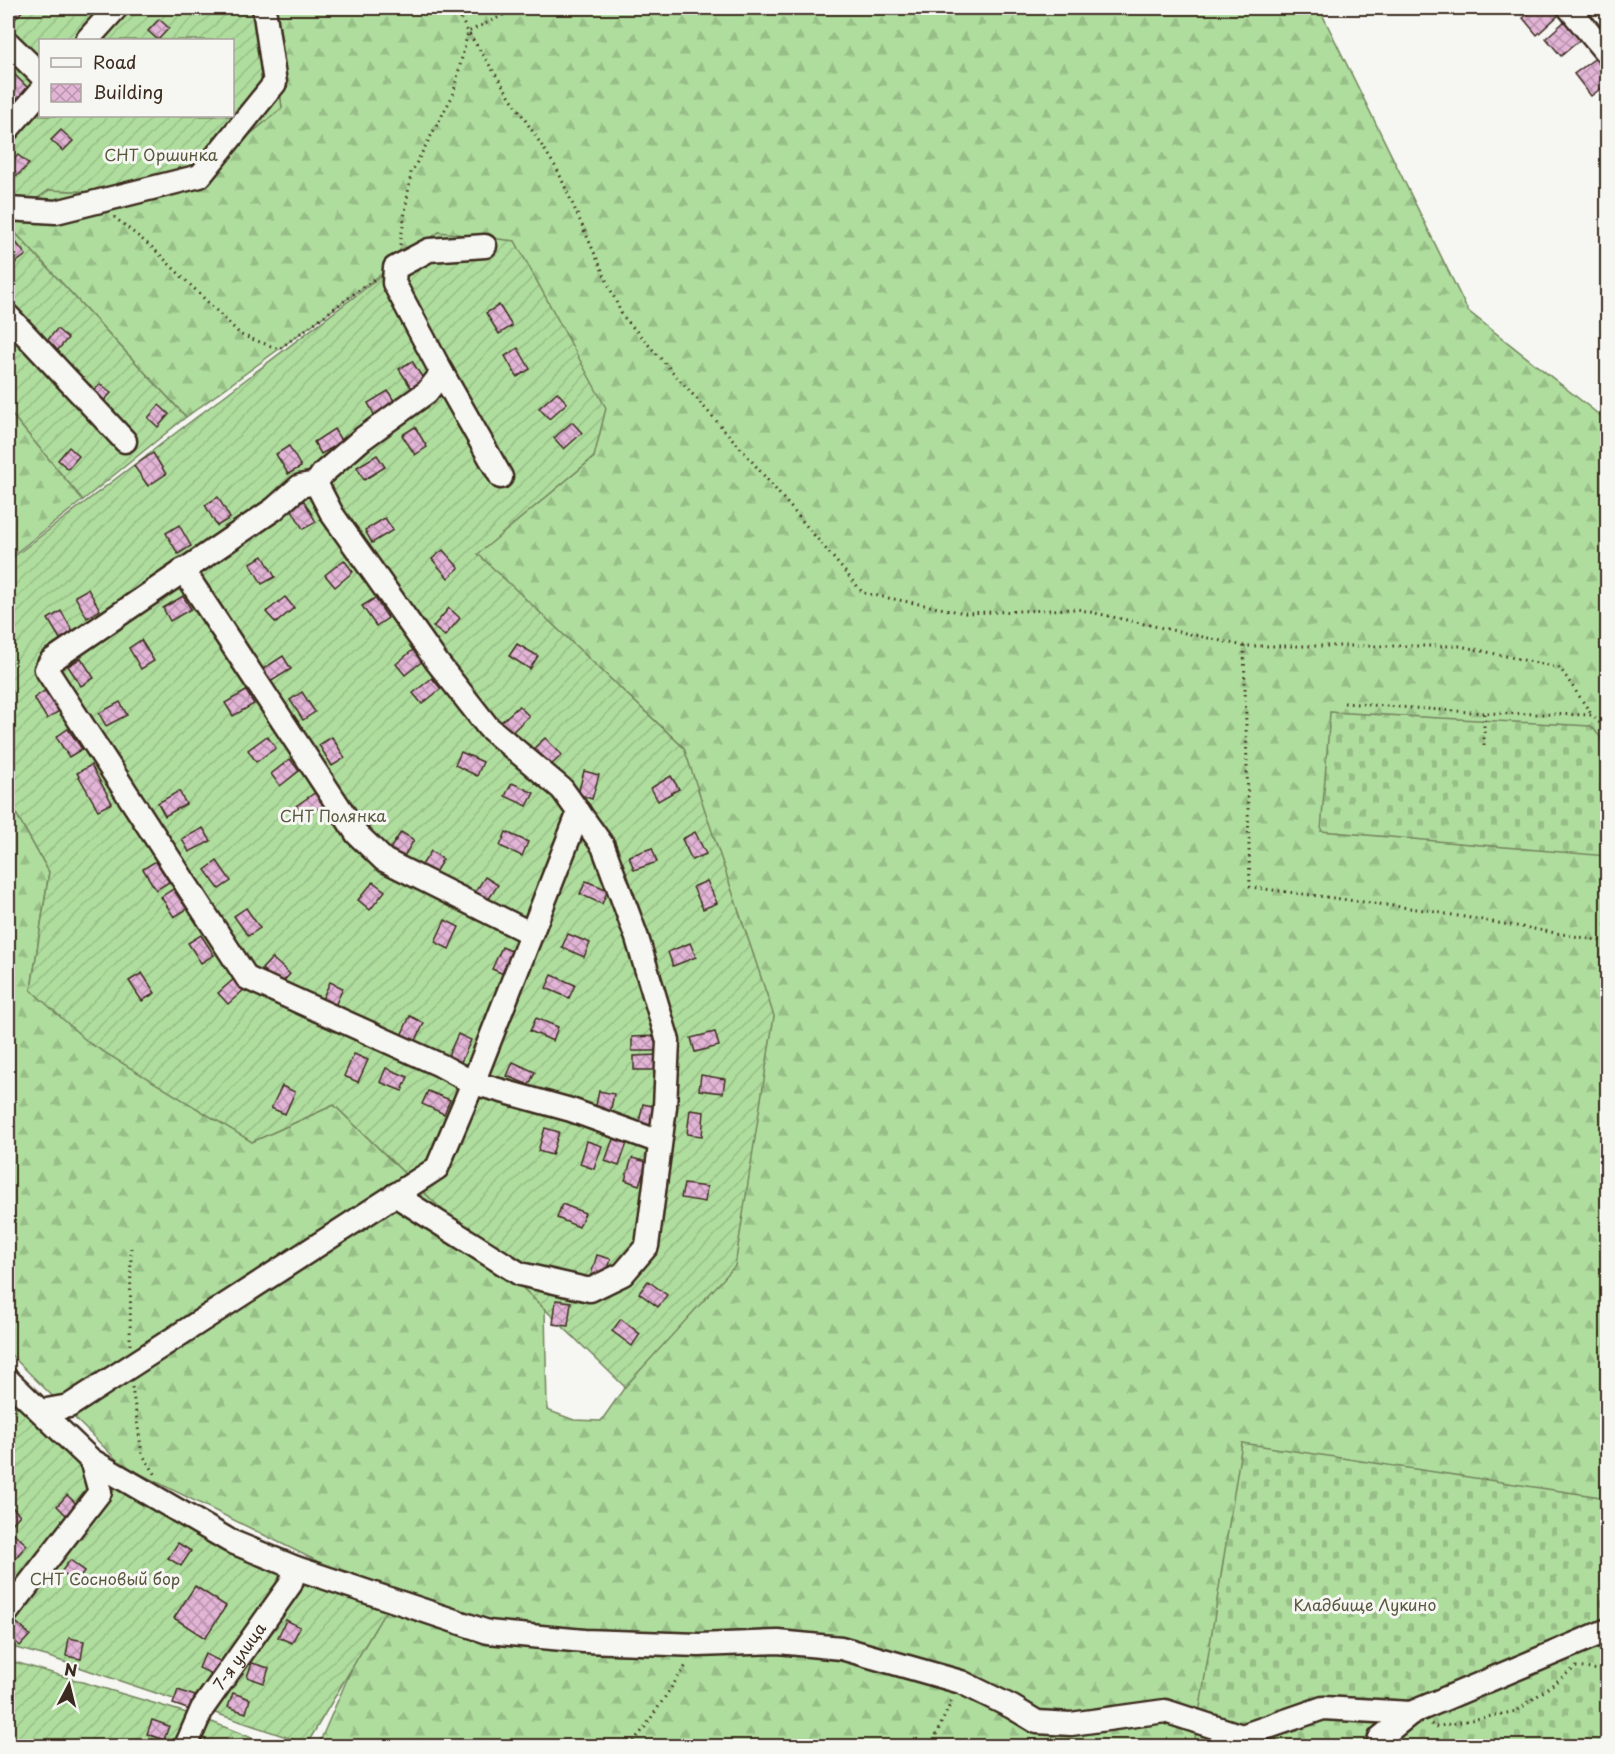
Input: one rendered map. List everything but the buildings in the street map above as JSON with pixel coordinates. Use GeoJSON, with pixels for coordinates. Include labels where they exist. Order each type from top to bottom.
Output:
{"type":"FeatureCollection","features":[{"type":"Feature","properties":{"kind":"street"},"geometry":{"type":"LineString","coordinates":[[88,39],[116,8]]}},
{"type":"Feature","properties":{"kind":"street"},"geometry":{"type":"LineString","coordinates":[[8,209],[56,212],[200,176],[275,83],[264,8]]}},
{"type":"Feature","properties":{"kind":"street"},"geometry":{"type":"LineString","coordinates":[[1569,8],[1608,56]]}},
{"type":"Feature","properties":{"kind":"street"},"geometry":{"type":"LineString","coordinates":[[8,43],[39,73]]}},
{"type":"Feature","properties":{"kind":"street"},"geometry":{"type":"LineString","coordinates":[[8,129],[39,93]]}},
{"type":"Feature","properties":{"kind":"street"},"geometry":{"type":"LineString","coordinates":[[485,246],[429,250],[395,268],[394,283],[442,374],[501,477]]}},
{"type":"Feature","properties":{"kind":"street"},"geometry":{"type":"LineString","coordinates":[[8,316],[124,441]]}},
{"type":"Feature","properties":{"kind":"street"},"geometry":{"type":"LineString","coordinates":[[442,374],[427,392],[362,439],[323,473],[316,483],[300,486],[274,508],[51,661],[46,669],[247,978],[440,1065],[473,1083],[571,1110],[660,1142]]}},
{"type":"Feature","properties":{"kind":"street"},"geometry":{"type":"LineString","coordinates":[[316,483],[332,514],[430,653],[488,727],[562,789],[603,846],[637,938],[668,1041],[665,1107],[647,1246],[623,1274],[590,1290],[520,1274],[395,1195]]}},
{"type":"Feature","properties":{"kind":"street"},"geometry":{"type":"LineString","coordinates":[[183,570],[357,834],[384,860],[530,933]]}},
{"type":"Feature","properties":{"kind":"street"},"geometry":{"type":"LineString","coordinates":[[41,1411],[69,1406],[437,1168],[473,1083],[579,812]]}},
{"type":"Feature","properties":{"kind":"street"},"geometry":{"type":"LineString","coordinates":[[8,1380],[91,1460],[230,1541],[296,1568],[488,1632],[584,1641],[699,1645],[778,1642],[841,1648],[961,1682],[1037,1722],[1071,1724],[1165,1711],[1242,1736],[1323,1708],[1411,1713]]}},
{"type":"Feature","properties":{"kind":"street"},"geometry":{"type":"LineString","coordinates":[[8,1611],[100,1492],[91,1460]]}},
{"type":"Feature","properties":{"kind":"street","name":"7-я улица"},"geometry":{"type":"LineString","coordinates":[[186,1746],[202,1708],[290,1585],[296,1568]]}},
{"type":"Feature","properties":{"kind":"street"},"geometry":{"type":"LineString","coordinates":[[1378,1746],[1380,1738],[1411,1713],[1608,1630]]}},
{"type":"Feature","properties":{"kind":"path"},"geometry":{"type":"LineString","coordinates":[[455,8],[468,32],[557,169],[622,315],[744,452],[863,592],[966,613],[1077,609],[1244,645],[1460,646],[1560,668],[1592,715],[1608,731]]}},
{"type":"Feature","properties":{"kind":"path"},"geometry":{"type":"LineString","coordinates":[[468,32],[518,8]]}},
{"type":"Feature","properties":{"kind":"path"},"geometry":{"type":"LineString","coordinates":[[95,202],[154,249],[241,335],[279,349],[390,267],[395,268],[411,173],[453,94],[468,32]]}},
{"type":"Feature","properties":{"kind":"path"},"geometry":{"type":"LineString","coordinates":[[1244,645],[1250,887],[1424,909],[1608,942]]}},
{"type":"Feature","properties":{"kind":"path"},"geometry":{"type":"LineString","coordinates":[[1344,704],[1484,713],[1592,715]]}},
{"type":"Feature","properties":{"kind":"path"},"geometry":{"type":"LineString","coordinates":[[1484,713],[1484,745]]}},
{"type":"Feature","properties":{"kind":"path"},"geometry":{"type":"LineString","coordinates":[[629,1746],[643,1730],[699,1645]]}},
{"type":"Feature","properties":{"kind":"path"},"geometry":{"type":"LineString","coordinates":[[1411,1713],[1435,1727],[1517,1711],[1576,1667],[1608,1671]]}},
{"type":"Feature","properties":{"kind":"path"},"geometry":{"type":"LineString","coordinates":[[931,1746],[961,1682]]}},
{"type":"Feature","properties":{"kind":"green space","name":"СНТ Оршинка"},"geometry":{"type":"Polygon","coordinates":[[[8,8],[269,8],[282,108],[175,195],[49,190],[8,219],[8,8]]]}},
{"type":"Feature","properties":{"kind":"green space"},"geometry":{"type":"Polygon","coordinates":[[[269,8],[1319,8],[1468,311],[1607,421],[1607,1746],[318,1746],[384,1594],[122,1465],[8,1352],[8,799],[49,872],[31,990],[252,1142],[334,1105],[545,1309],[547,1410],[574,1420],[601,1421],[625,1387],[684,748],[477,554],[594,457],[439,232],[186,417],[8,225],[8,219],[49,190],[175,195],[282,108],[269,8]]]}},
{"type":"Feature","properties":{"kind":"green space"},"geometry":{"type":"Polygon","coordinates":[[[8,225],[186,417],[83,500],[8,410],[8,225]]]}},
{"type":"Feature","properties":{"kind":"green space","name":"СНТ Полянка"},"geometry":{"type":"Polygon","coordinates":[[[439,232],[515,241],[606,408],[594,457],[478,554],[684,748],[774,1016],[735,1266],[625,1387],[334,1105],[252,1142],[89,1043],[31,990],[49,872],[8,799],[8,561],[439,232]]]}},
{"type":"Feature","properties":{"kind":"green space"},"geometry":{"type":"Polygon","coordinates":[[[8,410],[83,500],[8,559],[8,410]]]}},
{"type":"Feature","properties":{"kind":"green space"},"geometry":{"type":"Polygon","coordinates":[[[1330,712],[1591,726],[1607,745],[1607,856],[1321,831],[1330,712]]]}},
{"type":"Feature","properties":{"kind":"green space","name":"СНТ Сосновый бор"},"geometry":{"type":"Polygon","coordinates":[[[8,1385],[91,1472],[389,1605],[307,1744],[46,1656],[8,1646],[8,1385]]]}},
{"type":"Feature","properties":{"kind":"green space","name":"Кладбище Лукино"},"geometry":{"type":"Polygon","coordinates":[[[1242,1443],[1607,1498],[1607,1746],[1194,1745],[1242,1443]]]}},
{"type":"Feature","properties":{"kind":"green space"},"geometry":{"type":"Polygon","coordinates":[[[8,1660],[197,1716],[272,1746],[8,1746],[8,1660]]]}}]}
